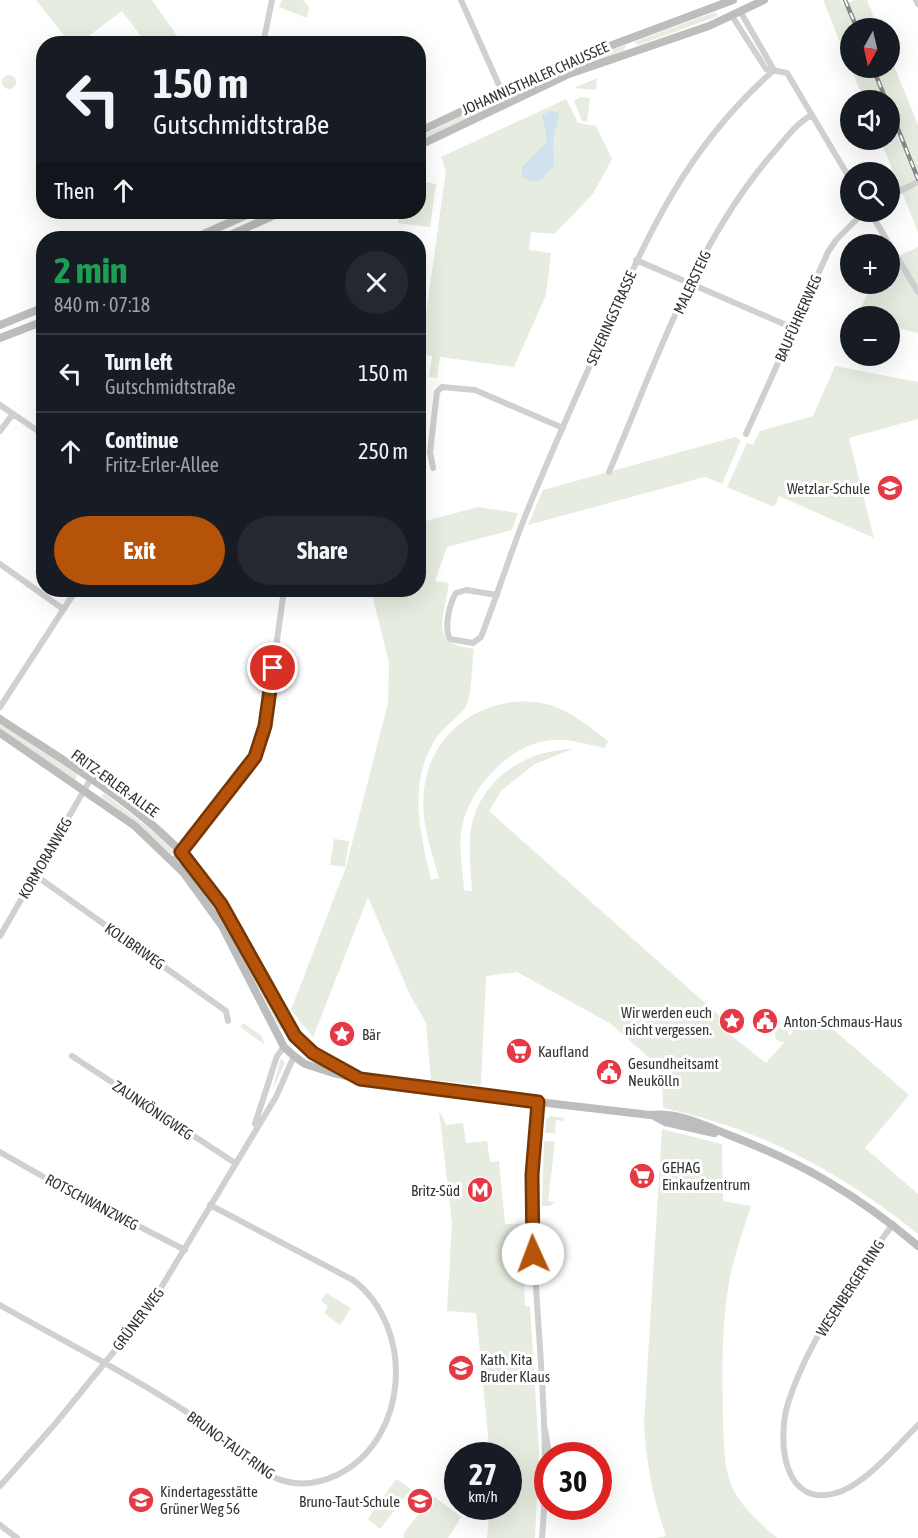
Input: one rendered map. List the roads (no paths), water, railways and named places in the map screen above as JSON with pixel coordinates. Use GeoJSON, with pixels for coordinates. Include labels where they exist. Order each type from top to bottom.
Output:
{"type":"FeatureCollection","features":[{"type":"Feature","properties":{"kind":"street"},"geometry":{"type":"LineString","coordinates":[[264,36],[272,0]]}},
{"type":"Feature","properties":{"kind":"street"},"geometry":{"type":"LineString","coordinates":[[460,0],[507,103]]}},
{"type":"Feature","properties":{"kind":"street","name":"JOHANNISTHALER CHAUSSEE"},"geometry":{"type":"LineString","coordinates":[[426,142],[569,74],[692,32],[764,0]]}},
{"type":"Feature","properties":{"kind":"street"},"geometry":{"type":"LineString","coordinates":[[916,0],[918,4]]}},
{"type":"Feature","properties":{"kind":"street"},"geometry":{"type":"LineString","coordinates":[[727,1],[774,70],[786,73],[840,162]]}},
{"type":"Feature","properties":{"kind":"street","name":"JOHANNISTHALER CHAUSSEE"},"geometry":{"type":"LineString","coordinates":[[426,128],[564,63],[727,1]]}},
{"type":"Feature","properties":{"kind":"street"},"geometry":{"type":"LineString","coordinates":[[630,38],[634,50]]}},
{"type":"Feature","properties":{"kind":"street","name":"SEVERINGSTRASSE"},"geometry":{"type":"LineString","coordinates":[[497,595],[463,590],[456,593],[450,608],[447,629],[450,639],[478,642],[497,595],[525,517],[563,428],[636,260],[671,193],[691,162],[745,96],[774,70]]}},
{"type":"Feature","properties":{"kind":"street","name":"MALERSTEIG"},"geometry":{"type":"LineString","coordinates":[[609,472],[690,284],[735,201],[794,129],[812,115]]}},
{"type":"Feature","properties":{"kind":"street"},"geometry":{"type":"LineString","coordinates":[[900,191],[918,182]]}},
{"type":"Feature","properties":{"kind":"street"},"geometry":{"type":"LineString","coordinates":[[211,231],[237,219]]}},
{"type":"Feature","properties":{"kind":"street"},"geometry":{"type":"LineString","coordinates":[[239,231],[266,219]]}},
{"type":"Feature","properties":{"kind":"street","name":"BAUFÜHRERWEG"},"geometry":{"type":"LineString","coordinates":[[746,434],[828,252],[836,240],[854,222]]}},
{"type":"Feature","properties":{"kind":"street"},"geometry":{"type":"LineString","coordinates":[[876,222],[918,292]]}},
{"type":"Feature","properties":{"kind":"street"},"geometry":{"type":"LineString","coordinates":[[636,260],[793,328]]}},
{"type":"Feature","properties":{"kind":"street"},"geometry":{"type":"LineString","coordinates":[[0,325],[36,310]]}},
{"type":"Feature","properties":{"kind":"street"},"geometry":{"type":"LineString","coordinates":[[0,338],[36,324]]}},
{"type":"Feature","properties":{"kind":"street"},"geometry":{"type":"LineString","coordinates":[[433,468],[430,453],[437,392],[442,387],[475,390],[563,428]]}},
{"type":"Feature","properties":{"kind":"street"},"geometry":{"type":"LineString","coordinates":[[0,405],[36,430]]}},
{"type":"Feature","properties":{"kind":"street"},"geometry":{"type":"LineString","coordinates":[[0,431],[13,414]]}},
{"type":"Feature","properties":{"kind":"street"},"geometry":{"type":"LineString","coordinates":[[0,564],[36,590]]}},
{"type":"Feature","properties":{"kind":"street"},"geometry":{"type":"LineString","coordinates":[[46,597],[63,609]]}},
{"type":"Feature","properties":{"kind":"street"},"geometry":{"type":"LineString","coordinates":[[0,707],[71,597]]}},
{"type":"Feature","properties":{"kind":"street"},"geometry":{"type":"LineString","coordinates":[[173,861],[246,769],[258,749],[265,726],[283,597]]}},
{"type":"Feature","properties":{"kind":"street","name":"FRITZ-ERLER-ALLEE"},"geometry":{"type":"LineString","coordinates":[[0,719],[132,808],[181,852],[221,904],[295,1036],[303,1045],[329,1064],[360,1079]]}},
{"type":"Feature","properties":{"kind":"street","name":"FRITZ-ERLER-ALLEE"},"geometry":{"type":"LineString","coordinates":[[0,733],[135,826],[173,861],[201,895],[222,926],[284,1047],[305,1064],[360,1079]]}},
{"type":"Feature","properties":{"kind":"street","name":"KORMORANWEG"},"geometry":{"type":"LineString","coordinates":[[0,936],[90,780]]}},
{"type":"Feature","properties":{"kind":"street","name":"KOLIBRIWEG"},"geometry":{"type":"LineString","coordinates":[[35,875],[226,1011],[228,1021]]}},
{"type":"Feature","properties":{"kind":"street"},"geometry":{"type":"LineString","coordinates":[[284,1047],[295,1036]]}},
{"type":"Feature","properties":{"kind":"street"},"geometry":{"type":"LineString","coordinates":[[294,1056],[303,1045]]}},
{"type":"Feature","properties":{"kind":"street","name":"GRÜNER WEG"},"geometry":{"type":"LineString","coordinates":[[251,1135],[277,1056],[284,1047]]}},
{"type":"Feature","properties":{"kind":"street","name":"ZAUNKÖNIGWEG"},"geometry":{"type":"LineString","coordinates":[[72,1056],[235,1163]]}},
{"type":"Feature","properties":{"kind":"street","name":"GRÜNER WEG"},"geometry":{"type":"LineString","coordinates":[[0,1486],[147,1311],[276,1097],[294,1056]]}},
{"type":"Feature","properties":{"kind":"street"},"geometry":{"type":"LineString","coordinates":[[360,1079],[538,1102],[680,1117],[812,1171],[893,1224],[918,1246]]}},
{"type":"Feature","properties":{"kind":"street"},"geometry":{"type":"LineString","coordinates":[[538,1102],[533,1156],[531,1221],[544,1442]]}},
{"type":"Feature","properties":{"kind":"street","name":"ROTSCHWANZWEG"},"geometry":{"type":"LineString","coordinates":[[0,1152],[49,1180],[185,1250]]}},
{"type":"Feature","properties":{"kind":"street","name":"BRUNO-TAUT-RING"},"geometry":{"type":"LineString","coordinates":[[0,1305],[183,1409],[258,1468],[283,1481],[303,1484],[332,1477],[353,1465],[375,1443],[389,1413],[396,1371],[394,1343],[381,1310],[366,1291],[347,1277],[291,1250],[210,1205]]}},
{"type":"Feature","properties":{"kind":"street","name":"WESENBERGER RING"},"geometry":{"type":"LineString","coordinates":[[893,1224],[838,1301],[800,1372],[783,1419],[781,1435],[784,1459],[790,1474],[803,1488],[818,1494],[834,1493],[863,1478],[918,1425]]}},
{"type":"Feature","properties":{"kind":"street"},"geometry":{"type":"LineString","coordinates":[[544,1423],[547,1442]]}},
{"type":"Feature","properties":{"kind":"street"},"geometry":{"type":"LineString","coordinates":[[542,1538],[543,1520]]}},
{"type":"Feature","properties":{"kind":"street"},"geometry":{"type":"LineString","coordinates":[[0,1525],[17,1538]]}},
{"type":"Feature","properties":{"kind":"water"},"geometry":{"type":"Polygon","coordinates":[[[550,111],[559,113],[553,141],[554,165],[541,180],[530,182],[522,176],[522,167],[545,144],[547,138],[542,115],[550,111]]]}},
{"type":"Feature","properties":{"kind":"railway"},"geometry":{"type":"LineString","coordinates":[[845,0],[853,18]]}},
{"type":"Feature","properties":{"kind":"railway"},"geometry":{"type":"LineString","coordinates":[[877,78],[882,90]]}},
{"type":"Feature","properties":{"kind":"railway"},"geometry":{"type":"LineString","coordinates":[[900,134],[918,179]]}},
{"type":"Feature","properties":{"kind":"place","name":"Wetzlar-Schule"},"geometry":{"type":"Point","coordinates":[890,488]}},
{"type":"Feature","properties":{"kind":"place","name":"Wir werden euch nicht vergessen."},"geometry":{"type":"Point","coordinates":[732,1021]}},
{"type":"Feature","properties":{"kind":"place","name":"Anton-Schmaus-Haus"},"geometry":{"type":"Point","coordinates":[765,1021]}},
{"type":"Feature","properties":{"kind":"place","name":"Bär"},"geometry":{"type":"Point","coordinates":[342,1034]}},
{"type":"Feature","properties":{"kind":"place","name":"Kaufland"},"geometry":{"type":"Point","coordinates":[519,1051]}},
{"type":"Feature","properties":{"kind":"place","name":"Gesundheitsamt Neukölln"},"geometry":{"type":"Point","coordinates":[609,1072]}},
{"type":"Feature","properties":{"kind":"place","name":"GEHAG Einkaufzentrum"},"geometry":{"type":"Point","coordinates":[642,1176]}},
{"type":"Feature","properties":{"kind":"place","name":"Britz-Süd"},"geometry":{"type":"Point","coordinates":[480,1190]}},
{"type":"Feature","properties":{"kind":"place","name":"Kath. Kita Bruder Klaus"},"geometry":{"type":"Point","coordinates":[461,1368]}},
{"type":"Feature","properties":{"kind":"place","name":"Kindertagesstätte Grüner Weg 56"},"geometry":{"type":"Point","coordinates":[141,1500]}},
{"type":"Feature","properties":{"kind":"place","name":"Bruno-Taut-Schule"},"geometry":{"type":"Point","coordinates":[420,1501]}}]}
